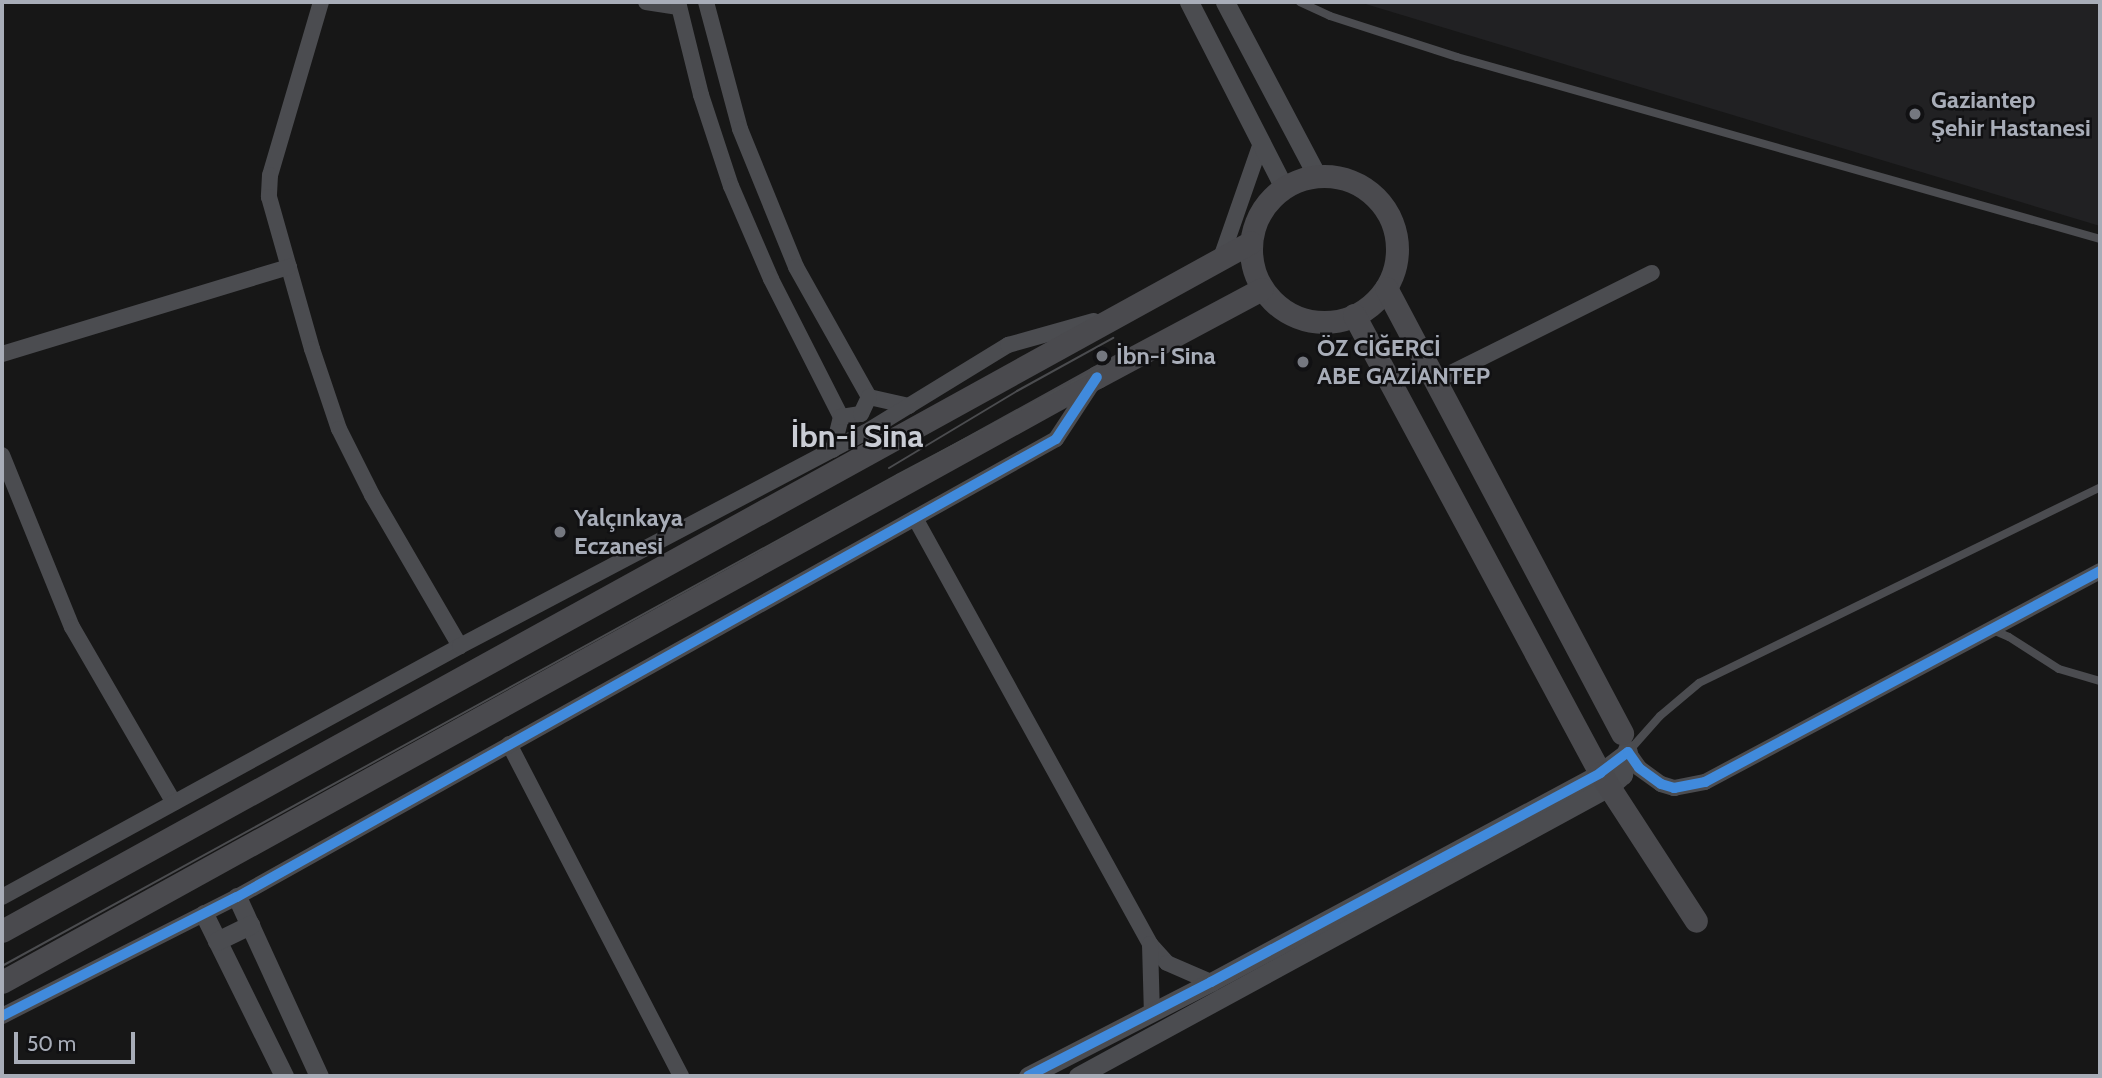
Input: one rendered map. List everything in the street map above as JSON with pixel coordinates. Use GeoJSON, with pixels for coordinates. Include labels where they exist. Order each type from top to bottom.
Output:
{"type":"FeatureCollection","features":[{"type":"Feature","properties":{"kind":"main road"},"geometry":{"type":"LineString","coordinates":[[1317,176],[1335,176],[1357,183],[1377,196],[1390,216],[1398,238],[1397,263],[1386,288],[1372,306],[1354,315],[1326,323],[1301,319],[1279,308],[1262,289],[1252,261],[1251,242],[1257,219],[1270,199],[1283,188],[1317,176]]}},
{"type":"Feature","properties":{"kind":"main road"},"geometry":{"type":"LineString","coordinates":[[2,931],[1251,242]]}},
{"type":"Feature","properties":{"kind":"main road"},"geometry":{"type":"LineString","coordinates":[[1386,288],[1437,380],[1625,742]]}},
{"type":"Feature","properties":{"kind":"main road"},"geometry":{"type":"LineString","coordinates":[[2,982],[1097,377],[1262,289]]}},
{"type":"Feature","properties":{"kind":"main road"},"geometry":{"type":"LineString","coordinates":[[1354,315],[1604,780],[1696,921]]}},
{"type":"Feature","properties":{"kind":"street"},"geometry":{"type":"LineString","coordinates":[[321,2],[270,175],[270,197],[339,429],[372,495],[460,646]]}},
{"type":"Feature","properties":{"kind":"street"},"geometry":{"type":"LineString","coordinates":[[646,2],[679,5],[701,95],[731,186],[771,279],[841,417],[832,450]]}},
{"type":"Feature","properties":{"kind":"street"},"geometry":{"type":"LineString","coordinates":[[706,2],[727,87],[766,199],[796,267],[869,397],[909,406]]}},
{"type":"Feature","properties":{"kind":"street"},"geometry":{"type":"LineString","coordinates":[[1189,2],[1283,188]]}},
{"type":"Feature","properties":{"kind":"street"},"geometry":{"type":"LineString","coordinates":[[1225,2],[1317,176]]}},
{"type":"Feature","properties":{"kind":"street"},"geometry":{"type":"LineString","coordinates":[[1221,258],[1260,146]]}},
{"type":"Feature","properties":{"kind":"street"},"geometry":{"type":"LineString","coordinates":[[2,354],[289,267]]}},
{"type":"Feature","properties":{"kind":"street"},"geometry":{"type":"LineString","coordinates":[[1437,380],[1652,273]]}},
{"type":"Feature","properties":{"kind":"street"},"geometry":{"type":"LineString","coordinates":[[2,897],[460,646],[832,450],[1008,345],[1123,313]]}},
{"type":"Feature","properties":{"kind":"street"},"geometry":{"type":"LineString","coordinates":[[2,1016],[237,897],[1056,439],[1097,377]]}},
{"type":"Feature","properties":{"kind":"street"},"geometry":{"type":"LineString","coordinates":[[841,417],[861,414],[869,397]]}},
{"type":"Feature","properties":{"kind":"street"},"geometry":{"type":"LineString","coordinates":[[2,455],[72,627],[174,803]]}},
{"type":"Feature","properties":{"kind":"street"},"geometry":{"type":"LineString","coordinates":[[915,518],[1150,944],[1167,962],[1212,982]]}},
{"type":"Feature","properties":{"kind":"street"},"geometry":{"type":"LineString","coordinates":[[1625,742],[1639,768],[1661,784],[1674,788],[1705,782],[2100,571]]}},
{"type":"Feature","properties":{"kind":"street"},"geometry":{"type":"LineString","coordinates":[[1028,1076],[1604,780],[1623,775],[1625,742]]}},
{"type":"Feature","properties":{"kind":"street"},"geometry":{"type":"LineString","coordinates":[[509,744],[681,1076]]}},
{"type":"Feature","properties":{"kind":"street"},"geometry":{"type":"LineString","coordinates":[[1078,1076],[1604,780]]}},
{"type":"Feature","properties":{"kind":"street"},"geometry":{"type":"LineString","coordinates":[[237,897],[319,1076]]}},
{"type":"Feature","properties":{"kind":"street"},"geometry":{"type":"LineString","coordinates":[[204,914],[284,1076]]}},
{"type":"Feature","properties":{"kind":"street"},"geometry":{"type":"LineString","coordinates":[[217,941],[250,925]]}},
{"type":"Feature","properties":{"kind":"street"},"geometry":{"type":"LineString","coordinates":[[1150,944],[1152,1014]]}},
{"type":"Feature","properties":{"kind":"lane"},"geometry":{"type":"LineString","coordinates":[[1300,2],[1330,16],[1457,58],[2100,239]]}},
{"type":"Feature","properties":{"kind":"lane"},"geometry":{"type":"LineString","coordinates":[[1625,742],[1699,683],[2100,486]]}},
{"type":"Feature","properties":{"kind":"lane"},"geometry":{"type":"LineString","coordinates":[[1990,629],[2009,637],[2059,669],[2100,681]]}},
{"type":"Feature","properties":{"kind":"shaded area","name":"Gaziantep Şehir Hastanesi"},"geometry":{"type":"Polygon","coordinates":[[[1359,2],[2100,2],[2100,226],[1359,2]]]}},
{"type":"Feature","properties":{"kind":"tram line"},"geometry":{"type":"LineString","coordinates":[[889,468],[1017,391],[1113,338]]}},
{"type":"Feature","properties":{"kind":"tram line"},"geometry":{"type":"LineString","coordinates":[[2,966],[897,475],[1129,352]]}},
{"type":"Feature","properties":{"kind":"cycle path"},"geometry":{"type":"LineString","coordinates":[[2,1016],[237,897],[1056,439],[1097,377]]}},
{"type":"Feature","properties":{"kind":"cycle path"},"geometry":{"type":"LineString","coordinates":[[1028,1076],[1211,982],[1600,773],[1628,752],[1639,768],[1661,784],[1674,788],[1705,782],[2100,571]]}},
{"type":"Feature","properties":{"kind":"place","name":"Gaziantep Şehir Hastanesi"},"geometry":{"type":"Point","coordinates":[1915,114]}},
{"type":"Feature","properties":{"kind":"place","name":"İbn-i Sina"},"geometry":{"type":"Point","coordinates":[1102,356]}},
{"type":"Feature","properties":{"kind":"place","name":"ÖZ CİĞERCİ ABE GAZİANTEP"},"geometry":{"type":"Point","coordinates":[1303,362]}},
{"type":"Feature","properties":{"kind":"place","name":"Yalçınkaya Eczanesi"},"geometry":{"type":"Point","coordinates":[560,532]}},
{"type":"Feature","properties":{"kind":"district","name":"İbn-i Sina"},"geometry":{"type":"Point","coordinates":[857,436]}}]}
